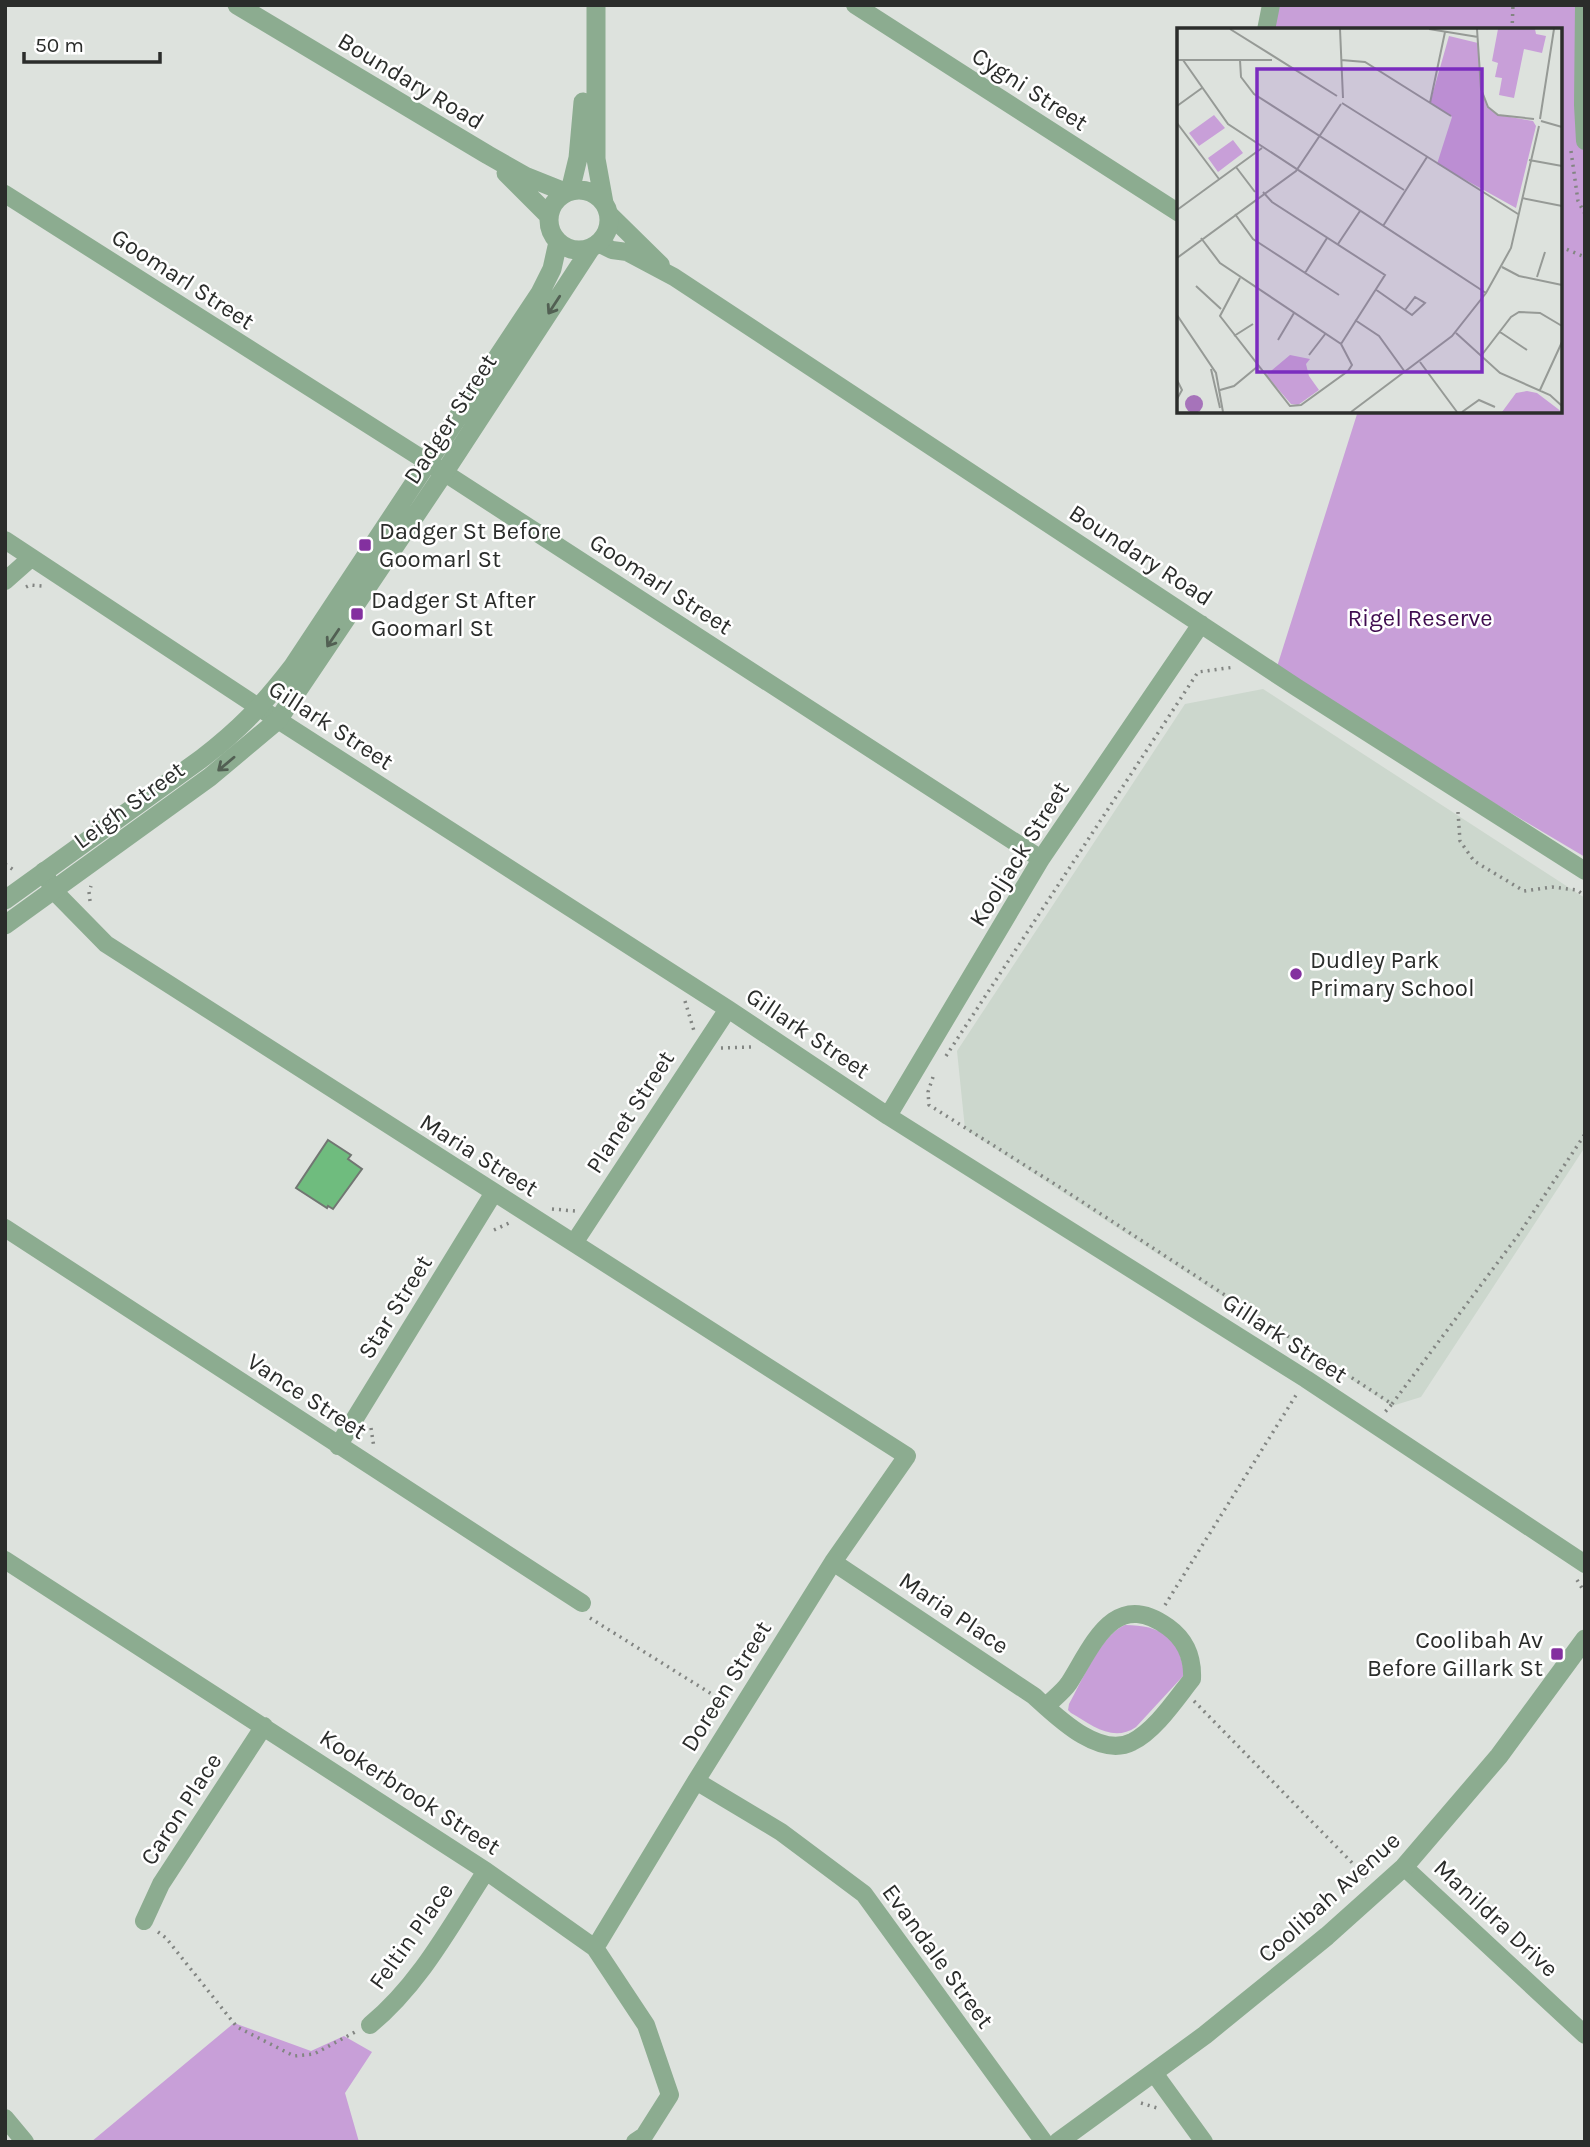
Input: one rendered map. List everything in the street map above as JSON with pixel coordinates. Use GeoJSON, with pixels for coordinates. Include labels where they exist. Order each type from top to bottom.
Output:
{"type":"FeatureCollection","features":[{"type":"Feature","properties":{"kind":"street","name":"Boundary Road"},"geometry":{"type":"LineString","coordinates":[[237,5],[488,155],[526,176],[568,192]]}},
{"type":"Feature","properties":{"kind":"street"},"geometry":{"type":"LineString","coordinates":[[568,192],[579,158],[583,123],[583,5]]}},
{"type":"Feature","properties":{"kind":"street"},"geometry":{"type":"LineString","coordinates":[[596,5],[596,159],[607,208],[608,230],[595,246],[574,250],[558,242],[549,226],[548,216],[557,198],[568,192],[589,191],[607,208]]}},
{"type":"Feature","properties":{"kind":"street","name":"Cygni Street"},"geometry":{"type":"LineString","coordinates":[[855,5],[1177,212]]}},
{"type":"Feature","properties":{"kind":"street"},"geometry":{"type":"LineString","coordinates":[[1266,28],[1271,5]]}},
{"type":"Feature","properties":{"kind":"street"},"geometry":{"type":"LineString","coordinates":[[1584,5],[1585,141]]}},
{"type":"Feature","properties":{"kind":"street","name":"Boundary Road"},"geometry":{"type":"LineString","coordinates":[[488,155],[548,216]]}},
{"type":"Feature","properties":{"kind":"street","name":"Goomarl Street"},"geometry":{"type":"LineString","coordinates":[[5,194],[1041,859]]}},
{"type":"Feature","properties":{"kind":"street","name":"Boundary Road"},"geometry":{"type":"LineString","coordinates":[[607,208],[674,277]]}},
{"type":"Feature","properties":{"kind":"street","name":"Dadger Street"},"geometry":{"type":"LineString","coordinates":[[278,720],[436,469],[540,293],[552,269],[558,242]]}},
{"type":"Feature","properties":{"kind":"street","name":"Boundary Road"},"geometry":{"type":"LineString","coordinates":[[595,246],[627,252],[674,277],[1200,624],[1585,871]]}},
{"type":"Feature","properties":{"kind":"street","name":"Dadger Street"},"geometry":{"type":"LineString","coordinates":[[260,708],[436,469],[595,246]]}},
{"type":"Feature","properties":{"kind":"street","name":"Gillark Street"},"geometry":{"type":"LineString","coordinates":[[5,540],[278,720],[728,1009],[1301,1387],[1375,1425],[1579,1569]]}},
{"type":"Feature","properties":{"kind":"street"},"geometry":{"type":"LineString","coordinates":[[5,581],[31,558]]}},
{"type":"Feature","properties":{"kind":"street","name":"Kooljack Street"},"geometry":{"type":"LineString","coordinates":[[888,1116],[1041,859],[1200,624]]}},
{"type":"Feature","properties":{"kind":"street","name":"Leigh Street"},"geometry":{"type":"LineString","coordinates":[[5,900],[233,735],[260,708]]}},
{"type":"Feature","properties":{"kind":"street","name":"Leigh Street"},"geometry":{"type":"LineString","coordinates":[[5,925],[210,776],[278,720]]}},
{"type":"Feature","properties":{"kind":"street","name":"Maria Street"},"geometry":{"type":"LineString","coordinates":[[44,872],[53,890],[106,944],[907,1457]]}},
{"type":"Feature","properties":{"kind":"street","name":"Planet Street"},"geometry":{"type":"LineString","coordinates":[[574,1243],[701,1035],[728,1009]]}},
{"type":"Feature","properties":{"kind":"street","name":"Star Street"},"geometry":{"type":"LineString","coordinates":[[338,1446],[493,1194]]}},
{"type":"Feature","properties":{"kind":"street","name":"Vance Street"},"geometry":{"type":"LineString","coordinates":[[5,1228],[582,1603]]}},
{"type":"Feature","properties":{"kind":"street","name":"Doreen Street"},"geometry":{"type":"LineString","coordinates":[[595,1948],[696,1780],[833,1562],[907,1457]]}},
{"type":"Feature","properties":{"kind":"street","name":"Kookerbrook Street"},"geometry":{"type":"LineString","coordinates":[[5,1560],[486,1871],[595,1948],[646,2025],[670,2095],[643,2136],[635,2142]]}},
{"type":"Feature","properties":{"kind":"street","name":"Maria Place"},"geometry":{"type":"LineString","coordinates":[[833,1562],[1034,1696],[1076,1731],[1098,1743],[1120,1746],[1132,1742],[1161,1717],[1192,1679],[1191,1656],[1177,1634],[1156,1619]]}},
{"type":"Feature","properties":{"kind":"street"},"geometry":{"type":"LineString","coordinates":[[1046,1706],[1067,1686],[1099,1633],[1110,1622],[1128,1615],[1143,1615],[1156,1619]]}},
{"type":"Feature","properties":{"kind":"street","name":"Coolibah Avenue"},"geometry":{"type":"LineString","coordinates":[[1058,2142],[1249,2000],[1379,1891],[1404,1867],[1499,1756],[1585,1639]]}},
{"type":"Feature","properties":{"kind":"street","name":"Caron Place"},"geometry":{"type":"LineString","coordinates":[[144,1922],[161,1884],[264,1726]]}},
{"type":"Feature","properties":{"kind":"street","name":"Evandale Street"},"geometry":{"type":"LineString","coordinates":[[696,1780],[781,1832],[863,1894],[1044,2142]]}},
{"type":"Feature","properties":{"kind":"street","name":"Manildra Drive"},"geometry":{"type":"LineString","coordinates":[[1404,1867],[1585,2035]]}},
{"type":"Feature","properties":{"kind":"street","name":"Feltin Place"},"geometry":{"type":"LineString","coordinates":[[370,2025],[393,2006],[412,1985],[486,1871]]}},
{"type":"Feature","properties":{"kind":"street"},"geometry":{"type":"LineString","coordinates":[[1154,2073],[1204,2142]]}},
{"type":"Feature","properties":{"kind":"street"},"geometry":{"type":"LineString","coordinates":[[5,2118],[25,2142]]}},
{"type":"Feature","properties":{"kind":"path"},"geometry":{"type":"LineString","coordinates":[[1512,28],[1513,5]]}},
{"type":"Feature","properties":{"kind":"path"},"geometry":{"type":"LineString","coordinates":[[1562,250],[1585,257]]}},
{"type":"Feature","properties":{"kind":"path"},"geometry":{"type":"LineString","coordinates":[[941,1065],[1198,672],[1239,666]]}},
{"type":"Feature","properties":{"kind":"path"},"geometry":{"type":"LineString","coordinates":[[1448,806],[1459,813],[1460,841],[1474,861],[1524,891],[1552,887],[1577,890],[1585,895]]}},
{"type":"Feature","properties":{"kind":"path"},"geometry":{"type":"LineString","coordinates":[[684,998],[701,1035],[721,1049],[761,1047]]}},
{"type":"Feature","properties":{"kind":"path"},"geometry":{"type":"LineString","coordinates":[[687,1042],[701,1035]]}},
{"type":"Feature","properties":{"kind":"path"},"geometry":{"type":"LineString","coordinates":[[934,1076],[928,1092],[929,1105],[1392,1404]]}},
{"type":"Feature","properties":{"kind":"path"},"geometry":{"type":"LineString","coordinates":[[1375,1425],[1518,1234],[1585,1134]]}},
{"type":"Feature","properties":{"kind":"path"},"geometry":{"type":"LineString","coordinates":[[542,1224],[552,1209],[575,1211],[582,1207]]}},
{"type":"Feature","properties":{"kind":"path"},"geometry":{"type":"LineString","coordinates":[[488,1239],[495,1228],[514,1222]]}},
{"type":"Feature","properties":{"kind":"path"},"geometry":{"type":"LineString","coordinates":[[1301,1387],[1306,1401]]}},
{"type":"Feature","properties":{"kind":"path"},"geometry":{"type":"LineString","coordinates":[[1156,1619],[1301,1387]]}},
{"type":"Feature","properties":{"kind":"path"},"geometry":{"type":"LineString","coordinates":[[370,1419],[375,1453],[370,1466]]}},
{"type":"Feature","properties":{"kind":"path"},"geometry":{"type":"LineString","coordinates":[[1579,1569],[1585,1593]]}},
{"type":"Feature","properties":{"kind":"path"},"geometry":{"type":"LineString","coordinates":[[582,1603],[590,1618],[739,1711]]}},
{"type":"Feature","properties":{"kind":"path"},"geometry":{"type":"LineString","coordinates":[[1183,1690],[1379,1891]]}},
{"type":"Feature","properties":{"kind":"path"},"geometry":{"type":"LineString","coordinates":[[144,1922],[166,1938],[237,2027],[294,2056],[314,2054],[370,2025]]}},
{"type":"Feature","properties":{"kind":"shaded area","name":"Dudley Park Primary School"},"geometry":{"type":"Polygon","coordinates":[[[1263,689],[1585,898],[1585,1147],[1421,1397],[1392,1406],[965,1129],[957,1051],[1185,704],[1263,689]]]}},
{"type":"Feature","properties":{"kind":"green space","name":"Rigel Reserve"},"geometry":{"type":"Polygon","coordinates":[[[1279,5],[1584,5],[1585,857],[1275,673],[1357,413],[1562,413],[1562,28],[1273,28],[1279,5]]]}},
{"type":"Feature","properties":{"kind":"green space"},"geometry":{"type":"Polygon","coordinates":[[[1125,1625],[1149,1628],[1167,1636],[1179,1652],[1184,1675],[1136,1727],[1111,1733],[1095,1727],[1068,1710],[1100,1648],[1116,1630],[1125,1625]]]}},
{"type":"Feature","properties":{"kind":"green space"},"geometry":{"type":"Polygon","coordinates":[[[234,2023],[311,2051],[344,2036],[372,2052],[345,2093],[359,2142],[91,2142],[234,2023]]]}},
{"type":"Feature","properties":{"kind":"building"},"geometry":{"type":"Polygon","coordinates":[[[328,1140],[351,1155],[348,1159],[362,1169],[333,1209],[296,1188],[328,1140]]]}},
{"type":"Feature","properties":{"kind":"place","name":"Dadger St Before Goomarl St"},"geometry":{"type":"Point","coordinates":[365,545]}},
{"type":"Feature","properties":{"kind":"place","name":"Dadger St After Goomarl St"},"geometry":{"type":"Point","coordinates":[357,614]}},
{"type":"Feature","properties":{"kind":"place","name":"Dudley Park Primary School"},"geometry":{"type":"Point","coordinates":[1296,974]}},
{"type":"Feature","properties":{"kind":"place","name":"Coolibah Av Before Gillark St"},"geometry":{"type":"Point","coordinates":[1557,1654]}}]}
